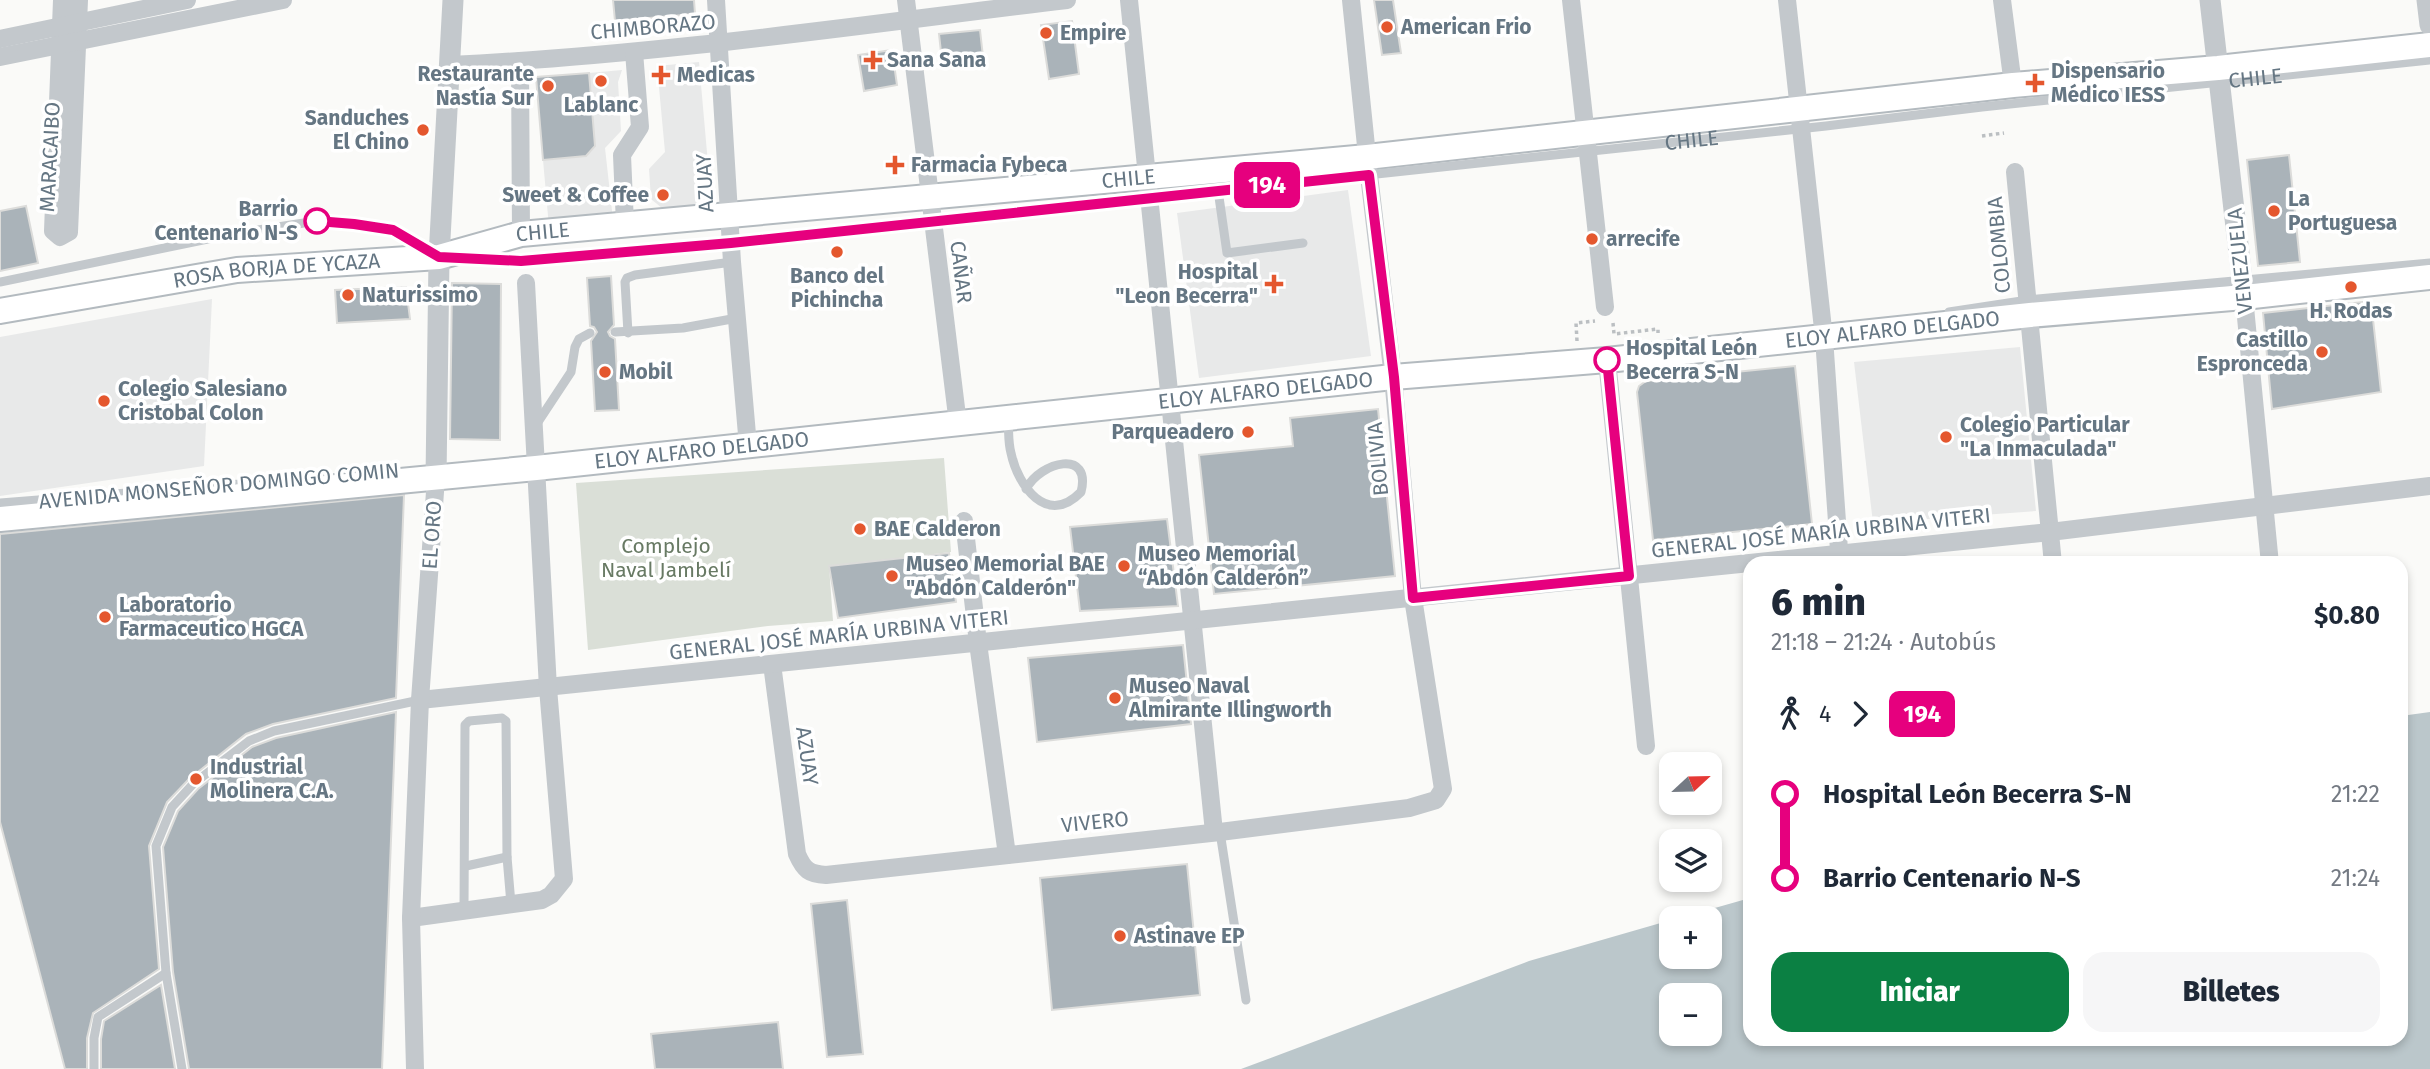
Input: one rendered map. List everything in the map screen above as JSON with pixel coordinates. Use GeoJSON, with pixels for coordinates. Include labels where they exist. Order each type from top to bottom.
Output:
{"type":"FeatureCollection","features":[{"type":"Feature","properties":{"kind":"main road","name":"CHILE"},"geometry":{"type":"LineString","coordinates":[[439,257],[521,234],[929,195],[1148,187],[1368,166],[1800,119],[2012,85],[2219,75],[2430,45]]}},
{"type":"Feature","properties":{"kind":"main road","name":"ROSA BORJA DE YCAZA"},"geometry":{"type":"LineString","coordinates":[[0,311],[237,270],[439,257]]}},
{"type":"Feature","properties":{"kind":"main road","name":"ELOY ALFARO DELGADO"},"geometry":{"type":"LineString","coordinates":[[437,473],[957,415],[1008,418],[1170,392],[1607,360],[2029,308],[2244,288],[2430,277]]}},
{"type":"Feature","properties":{"kind":"main road","name":"AVENIDA MONSEÑOR DOMINGO COMIN"},"geometry":{"type":"LineString","coordinates":[[0,519],[437,473]]}},
{"type":"Feature","properties":{"kind":"street","name":"MARACAIBO"},"geometry":{"type":"LineString","coordinates":[[62,0],[70,24]]}},
{"type":"Feature","properties":{"kind":"street","name":"MARACAIBO"},"geometry":{"type":"LineString","coordinates":[[69,43],[69,232],[60,237],[53,231],[70,24],[79,0]]}},
{"type":"Feature","properties":{"kind":"street"},"geometry":{"type":"LineString","coordinates":[[0,39],[187,0]]}},
{"type":"Feature","properties":{"kind":"street","name":"EL ORO"},"geometry":{"type":"LineString","coordinates":[[415,1069],[411,918],[420,700],[437,473],[439,257],[453,0]]}},
{"type":"Feature","properties":{"kind":"street","name":"AZUAY"},"geometry":{"type":"LineString","coordinates":[[716,0],[732,262],[748,437]]}},
{"type":"Feature","properties":{"kind":"street","name":"CAÑAR"},"geometry":{"type":"LineString","coordinates":[[906,0],[957,415]]}},
{"type":"Feature","properties":{"kind":"street","name":"CHIMBORAZO"},"geometry":{"type":"LineString","coordinates":[[450,65],[719,44],[1067,0]]}},
{"type":"Feature","properties":{"kind":"street"},"geometry":{"type":"LineString","coordinates":[[1129,0],[1192,621],[1217,832]]}},
{"type":"Feature","properties":{"kind":"street","name":"BOLIVIA"},"geometry":{"type":"LineString","coordinates":[[1352,0],[1368,166],[1393,374],[1413,598],[1443,789],[1436,800],[1409,808]]}},
{"type":"Feature","properties":{"kind":"street"},"geometry":{"type":"LineString","coordinates":[[1571,0],[1605,307]]}},
{"type":"Feature","properties":{"kind":"street"},"geometry":{"type":"LineString","coordinates":[[1787,0],[1823,334],[1839,556]]}},
{"type":"Feature","properties":{"kind":"street"},"geometry":{"type":"LineString","coordinates":[[2002,0],[2012,85]]}},
{"type":"Feature","properties":{"kind":"street","name":"VENEZUELA"},"geometry":{"type":"LineString","coordinates":[[2210,0],[2244,288],[2269,556]]}},
{"type":"Feature","properties":{"kind":"street"},"geometry":{"type":"LineString","coordinates":[[2427,0],[2430,26]]}},
{"type":"Feature","properties":{"kind":"street"},"geometry":{"type":"LineString","coordinates":[[0,57],[277,1]]}},
{"type":"Feature","properties":{"kind":"street"},"geometry":{"type":"LineString","coordinates":[[625,224],[622,155],[640,127],[634,52]]}},
{"type":"Feature","properties":{"kind":"street"},"geometry":{"type":"LineString","coordinates":[[520,61],[521,234]]}},
{"type":"Feature","properties":{"kind":"street","name":"COLOMBIA"},"geometry":{"type":"LineString","coordinates":[[2015,173],[2052,556]]}},
{"type":"Feature","properties":{"kind":"street"},"geometry":{"type":"LineString","coordinates":[[411,918],[541,900],[551,895],[564,878],[548,688],[539,461],[533,429],[526,283]]}},
{"type":"Feature","properties":{"kind":"street"},"geometry":{"type":"LineString","coordinates":[[1607,360],[1646,746]]}},
{"type":"Feature","properties":{"kind":"street","name":"GENERAL JOSÉ MARÍA URBINA VITERI"},"geometry":{"type":"LineString","coordinates":[[1862,556],[2430,486]]}},
{"type":"Feature","properties":{"kind":"street"},"geometry":{"type":"LineString","coordinates":[[964,522],[1007,855]]}},
{"type":"Feature","properties":{"kind":"street","name":"GENERAL JOSÉ MARÍA URBINA VITERI"},"geometry":{"type":"LineString","coordinates":[[420,700],[1629,576],[1743,567]]}},
{"type":"Feature","properties":{"kind":"street","name":"AZUAY"},"geometry":{"type":"LineString","coordinates":[[772,664],[797,854]]}},
{"type":"Feature","properties":{"kind":"street","name":"VIVERO"},"geometry":{"type":"LineString","coordinates":[[797,854],[803,868],[811,874],[827,875],[1409,808]]}},
{"type":"Feature","properties":{"kind":"lane","name":"CHILE"},"geometry":{"type":"LineString","coordinates":[[1800,119],[2219,75],[2430,60]]}},
{"type":"Feature","properties":{"kind":"lane","name":"CHILE"},"geometry":{"type":"LineString","coordinates":[[439,257],[521,261],[731,243],[932,222],[1148,187],[1218,190],[1368,166]]}},
{"type":"Feature","properties":{"kind":"lane"},"geometry":{"type":"LineString","coordinates":[[1218,190],[1227,253],[1303,243]]}},
{"type":"Feature","properties":{"kind":"lane","name":"ROSA BORJA DE YCAZA"},"geometry":{"type":"LineString","coordinates":[[0,282],[232,234],[317,221],[393,230],[439,257]]}},
{"type":"Feature","properties":{"kind":"lane"},"geometry":{"type":"LineString","coordinates":[[628,333],[625,282],[631,275],[732,262]]}},
{"type":"Feature","properties":{"kind":"lane","name":"ELOY ALFARO DELGADO"},"geometry":{"type":"LineString","coordinates":[[2244,288],[2430,263]]}},
{"type":"Feature","properties":{"kind":"lane","name":"ELOY ALFARO DELGADO"},"geometry":{"type":"LineString","coordinates":[[1932,314],[2029,308]]}},
{"type":"Feature","properties":{"kind":"lane","name":"ELOY ALFARO DELGADO"},"geometry":{"type":"LineString","coordinates":[[1225,384],[1393,374],[1578,353],[1823,334],[1918,316]]}},
{"type":"Feature","properties":{"kind":"lane"},"geometry":{"type":"LineString","coordinates":[[615,332],[683,328],[737,318]]}},
{"type":"Feature","properties":{"kind":"lane"},"geometry":{"type":"LineString","coordinates":[[533,429],[571,372],[579,339],[590,334]]}},
{"type":"Feature","properties":{"kind":"lane"},"geometry":{"type":"LineString","coordinates":[[1008,418],[1011,454],[1026,489],[1034,499],[1044,505],[1057,505],[1075,498],[1081,492],[1083,478],[1074,465],[1065,464],[1045,468],[1031,479],[1026,489]]}},
{"type":"Feature","properties":{"kind":"lane","name":"AVENIDA MONSEÑOR DOMINGO COMIN"},"geometry":{"type":"LineString","coordinates":[[355,475],[437,473]]}},
{"type":"Feature","properties":{"kind":"lane","name":"AVENIDA MONSEÑOR DOMINGO COMIN"},"geometry":{"type":"LineString","coordinates":[[0,503],[260,482]]}},
{"type":"Feature","properties":{"kind":"lane","name":"GENERAL JOSÉ MARÍA URBINA VITERI"},"geometry":{"type":"LineString","coordinates":[[181,1069],[166,974],[156,846],[172,807],[193,784],[249,741],[274,731],[420,700]]}},
{"type":"Feature","properties":{"kind":"lane"},"geometry":{"type":"LineString","coordinates":[[464,910],[465,725],[469,721],[502,718],[506,721],[507,857],[511,904]]}},
{"type":"Feature","properties":{"kind":"lane"},"geometry":{"type":"LineString","coordinates":[[1217,832],[1246,1000]]}},
{"type":"Feature","properties":{"kind":"lane"},"geometry":{"type":"LineString","coordinates":[[466,866],[507,857]]}},
{"type":"Feature","properties":{"kind":"lane"},"geometry":{"type":"LineString","coordinates":[[94,1069],[94,1038],[98,1017],[166,974]]}},
{"type":"Feature","properties":{"kind":"path"},"geometry":{"type":"LineString","coordinates":[[1982,136],[2004,133]]}},
{"type":"Feature","properties":{"kind":"path"},"geometry":{"type":"LineString","coordinates":[[1578,353],[1576,323],[1613,319],[1614,334],[1658,330],[1660,346]]}},
{"type":"Feature","properties":{"kind":"shaded area"},"geometry":{"type":"Polygon","coordinates":[[[699,62],[712,209],[668,213],[651,199],[649,169],[665,152],[657,66],[699,62]]]}},
{"type":"Feature","properties":{"kind":"shaded area"},"geometry":{"type":"Polygon","coordinates":[[[622,70],[618,82],[621,131],[605,148],[613,220],[549,227],[543,160],[586,156],[595,147],[589,73],[622,70]]]}},
{"type":"Feature","properties":{"kind":"shaded area","name":"Hospital \"Leon Becerra\""},"geometry":{"type":"Polygon","coordinates":[[[1348,190],[1371,356],[1199,378],[1177,213],[1348,190]]]}},
{"type":"Feature","properties":{"kind":"shaded area","name":"Colegio Salesiano Cristobal Colon"},"geometry":{"type":"Polygon","coordinates":[[[212,299],[204,466],[0,496],[0,337],[212,299]]]}},
{"type":"Feature","properties":{"kind":"shaded area","name":"Colegio Particular \"La Inmaculada\""},"geometry":{"type":"Polygon","coordinates":[[[2020,347],[2036,511],[1873,523],[1854,362],[2020,347]]]}},
{"type":"Feature","properties":{"kind":"shaded area"},"geometry":{"type":"Polygon","coordinates":[[[2430,712],[2430,1069],[1241,1069],[1529,961],[1659,923],[1659,969],[1722,969],[1722,906],[1743,900],[1743,1046],[2408,1046],[2408,715],[2430,712]]]}},
{"type":"Feature","properties":{"kind":"green space","name":"Complejo Naval Jambelí"},"geometry":{"type":"Polygon","coordinates":[[[944,458],[951,552],[829,566],[833,621],[768,626],[588,650],[576,483],[944,458]]]}},
{"type":"Feature","properties":{"kind":"building"},"geometry":{"type":"Polygon","coordinates":[[[613,0],[694,0],[695,14],[615,21],[613,0]]]}},
{"type":"Feature","properties":{"kind":"building","name":"American Frio"},"geometry":{"type":"Polygon","coordinates":[[[1374,0],[1393,0],[1401,53],[1382,55],[1374,0]]]}},
{"type":"Feature","properties":{"kind":"building"},"geometry":{"type":"Polygon","coordinates":[[[1072,21],[1079,74],[1049,79],[1041,25],[1072,21]]]}},
{"type":"Feature","properties":{"kind":"building"},"geometry":{"type":"Polygon","coordinates":[[[980,30],[983,57],[942,61],[939,34],[980,30]]]}},
{"type":"Feature","properties":{"kind":"building"},"geometry":{"type":"Polygon","coordinates":[[[892,50],[897,85],[864,91],[858,55],[892,50]]]}},
{"type":"Feature","properties":{"kind":"building"},"geometry":{"type":"Polygon","coordinates":[[[589,73],[595,146],[586,156],[543,160],[536,77],[589,73]]]}},
{"type":"Feature","properties":{"kind":"building","name":"La Portuguesa"},"geometry":{"type":"Polygon","coordinates":[[[2289,155],[2300,262],[2258,266],[2247,160],[2289,155]]]}},
{"type":"Feature","properties":{"kind":"building"},"geometry":{"type":"Polygon","coordinates":[[[26,206],[38,263],[0,271],[0,211],[26,206]]]}},
{"type":"Feature","properties":{"kind":"building","name":"Mobil"},"geometry":{"type":"Polygon","coordinates":[[[611,276],[614,325],[608,332],[615,339],[619,410],[595,411],[591,341],[597,332],[590,326],[587,278],[611,276]]]}},
{"type":"Feature","properties":{"kind":"building"},"geometry":{"type":"Polygon","coordinates":[[[452,283],[501,284],[500,440],[450,439],[452,283]]]}},
{"type":"Feature","properties":{"kind":"building"},"geometry":{"type":"Polygon","coordinates":[[[406,287],[410,319],[337,323],[335,290],[406,287]]]}},
{"type":"Feature","properties":{"kind":"building","name":"Castillo Espronceda"},"geometry":{"type":"Polygon","coordinates":[[[2371,301],[2381,392],[2272,409],[2263,313],[2371,301]]]}},
{"type":"Feature","properties":{"kind":"building"},"geometry":{"type":"Polygon","coordinates":[[[1795,366],[1812,524],[1653,540],[1637,392],[1639,386],[1646,381],[1795,366]]]}},
{"type":"Feature","properties":{"kind":"building"},"geometry":{"type":"Polygon","coordinates":[[[1378,409],[1395,576],[1214,594],[1199,455],[1293,446],[1290,418],[1378,409]]]}},
{"type":"Feature","properties":{"kind":"building"},"geometry":{"type":"Polygon","coordinates":[[[404,495],[396,698],[273,724],[246,734],[189,779],[167,802],[149,846],[159,969],[93,1013],[87,1038],[87,1069],[65,1069],[0,822],[0,534],[404,495]]]}},
{"type":"Feature","properties":{"kind":"building","name":"Museo Memorial “Abdón Calderón”"},"geometry":{"type":"Polygon","coordinates":[[[1167,519],[1178,606],[1080,611],[1070,527],[1167,519]]]}},
{"type":"Feature","properties":{"kind":"building","name":"Museo Memorial BAE \"Abdón Calderón\""},"geometry":{"type":"Polygon","coordinates":[[[949,553],[956,602],[838,618],[829,566],[949,553]]]}},
{"type":"Feature","properties":{"kind":"building"},"geometry":{"type":"Polygon","coordinates":[[[1183,645],[1191,724],[1037,742],[1028,658],[1183,645]]]}},
{"type":"Feature","properties":{"kind":"building"},"geometry":{"type":"Polygon","coordinates":[[[396,712],[382,1069],[189,1069],[173,972],[163,847],[178,811],[198,789],[252,747],[276,738],[396,712]]]}},
{"type":"Feature","properties":{"kind":"building","name":"Astinave EP"},"geometry":{"type":"Polygon","coordinates":[[[1187,864],[1200,995],[1052,1010],[1040,878],[1187,864]]]}},
{"type":"Feature","properties":{"kind":"building"},"geometry":{"type":"Polygon","coordinates":[[[847,900],[863,1054],[827,1057],[811,904],[847,900]]]}},
{"type":"Feature","properties":{"kind":"building"},"geometry":{"type":"Polygon","coordinates":[[[161,985],[175,1069],[101,1069],[104,1021],[161,985]]]}},
{"type":"Feature","properties":{"kind":"building"},"geometry":{"type":"Polygon","coordinates":[[[778,1022],[783,1069],[655,1069],[651,1034],[778,1022]]]}},
{"type":"Feature","properties":{"kind":"bus line","name":"194"},"geometry":{"type":"LineString","coordinates":[[317,221],[393,230],[439,257],[521,261],[731,243],[1369,175],[1394,377],[1413,598],[1629,576],[1607,360]]}},
{"type":"Feature","properties":{"kind":"place","name":"American Frio"},"geometry":{"type":"Point","coordinates":[1387,27]}},
{"type":"Feature","properties":{"kind":"place","name":"Empire"},"geometry":{"type":"Point","coordinates":[1046,33]}},
{"type":"Feature","properties":{"kind":"place","name":"Sana Sana"},"geometry":{"type":"Point","coordinates":[873,60]}},
{"type":"Feature","properties":{"kind":"place","name":"Medicas"},"geometry":{"type":"Point","coordinates":[661,75]}},
{"type":"Feature","properties":{"kind":"place","name":"Lablanc"},"geometry":{"type":"Point","coordinates":[601,81]}},
{"type":"Feature","properties":{"kind":"place","name":"Dispensario Médico IESS"},"geometry":{"type":"Point","coordinates":[2035,83]}},
{"type":"Feature","properties":{"kind":"place","name":"Restaurante Nastía Sur"},"geometry":{"type":"Point","coordinates":[548,86]}},
{"type":"Feature","properties":{"kind":"place","name":"Sanduches El Chino"},"geometry":{"type":"Point","coordinates":[423,130]}},
{"type":"Feature","properties":{"kind":"place","name":"Farmacia Fybeca"},"geometry":{"type":"Point","coordinates":[895,165]}},
{"type":"Feature","properties":{"kind":"place","name":"Sweet & Coffee"},"geometry":{"type":"Point","coordinates":[663,195]}},
{"type":"Feature","properties":{"kind":"place","name":"La Portuguesa"},"geometry":{"type":"Point","coordinates":[2274,211]}},
{"type":"Feature","properties":{"kind":"place","name":"Barrio Centenario N-S"},"geometry":{"type":"Point","coordinates":[317,221]}},
{"type":"Feature","properties":{"kind":"place","name":"arrecife"},"geometry":{"type":"Point","coordinates":[1592,239]}},
{"type":"Feature","properties":{"kind":"place","name":"Banco del Pichincha"},"geometry":{"type":"Point","coordinates":[837,252]}},
{"type":"Feature","properties":{"kind":"place","name":"Hospital \"Leon Becerra\""},"geometry":{"type":"Point","coordinates":[1274,284]}},
{"type":"Feature","properties":{"kind":"place","name":"H. Rodas"},"geometry":{"type":"Point","coordinates":[2351,287]}},
{"type":"Feature","properties":{"kind":"place","name":"Naturissimo"},"geometry":{"type":"Point","coordinates":[348,295]}},
{"type":"Feature","properties":{"kind":"place","name":"Castillo Espronceda"},"geometry":{"type":"Point","coordinates":[2322,352]}},
{"type":"Feature","properties":{"kind":"place","name":"Hospital León Becerra S-N"},"geometry":{"type":"Point","coordinates":[1607,360]}},
{"type":"Feature","properties":{"kind":"place","name":"Mobil"},"geometry":{"type":"Point","coordinates":[605,372]}},
{"type":"Feature","properties":{"kind":"place","name":"Colegio Salesiano Cristobal Colon"},"geometry":{"type":"Point","coordinates":[104,401]}},
{"type":"Feature","properties":{"kind":"place","name":"Parqueadero"},"geometry":{"type":"Point","coordinates":[1248,432]}},
{"type":"Feature","properties":{"kind":"place","name":"Colegio Particular \"La Inmaculada\""},"geometry":{"type":"Point","coordinates":[1946,437]}},
{"type":"Feature","properties":{"kind":"place","name":"BAE Calderon"},"geometry":{"type":"Point","coordinates":[860,529]}},
{"type":"Feature","properties":{"kind":"place","name":"Museo Memorial “Abdón Calderón”"},"geometry":{"type":"Point","coordinates":[1124,566]}},
{"type":"Feature","properties":{"kind":"place","name":"Museo Memorial BAE \"Abdón Calderón\""},"geometry":{"type":"Point","coordinates":[892,576]}},
{"type":"Feature","properties":{"kind":"place","name":"Laboratorio Farmaceutico HGCA"},"geometry":{"type":"Point","coordinates":[105,617]}},
{"type":"Feature","properties":{"kind":"place","name":"Museo Naval Almirante Illingworth"},"geometry":{"type":"Point","coordinates":[1115,698]}},
{"type":"Feature","properties":{"kind":"place","name":"Industrial Molinera C.A."},"geometry":{"type":"Point","coordinates":[196,779]}},
{"type":"Feature","properties":{"kind":"place","name":"Astinave EP"},"geometry":{"type":"Point","coordinates":[1120,936]}}]}
